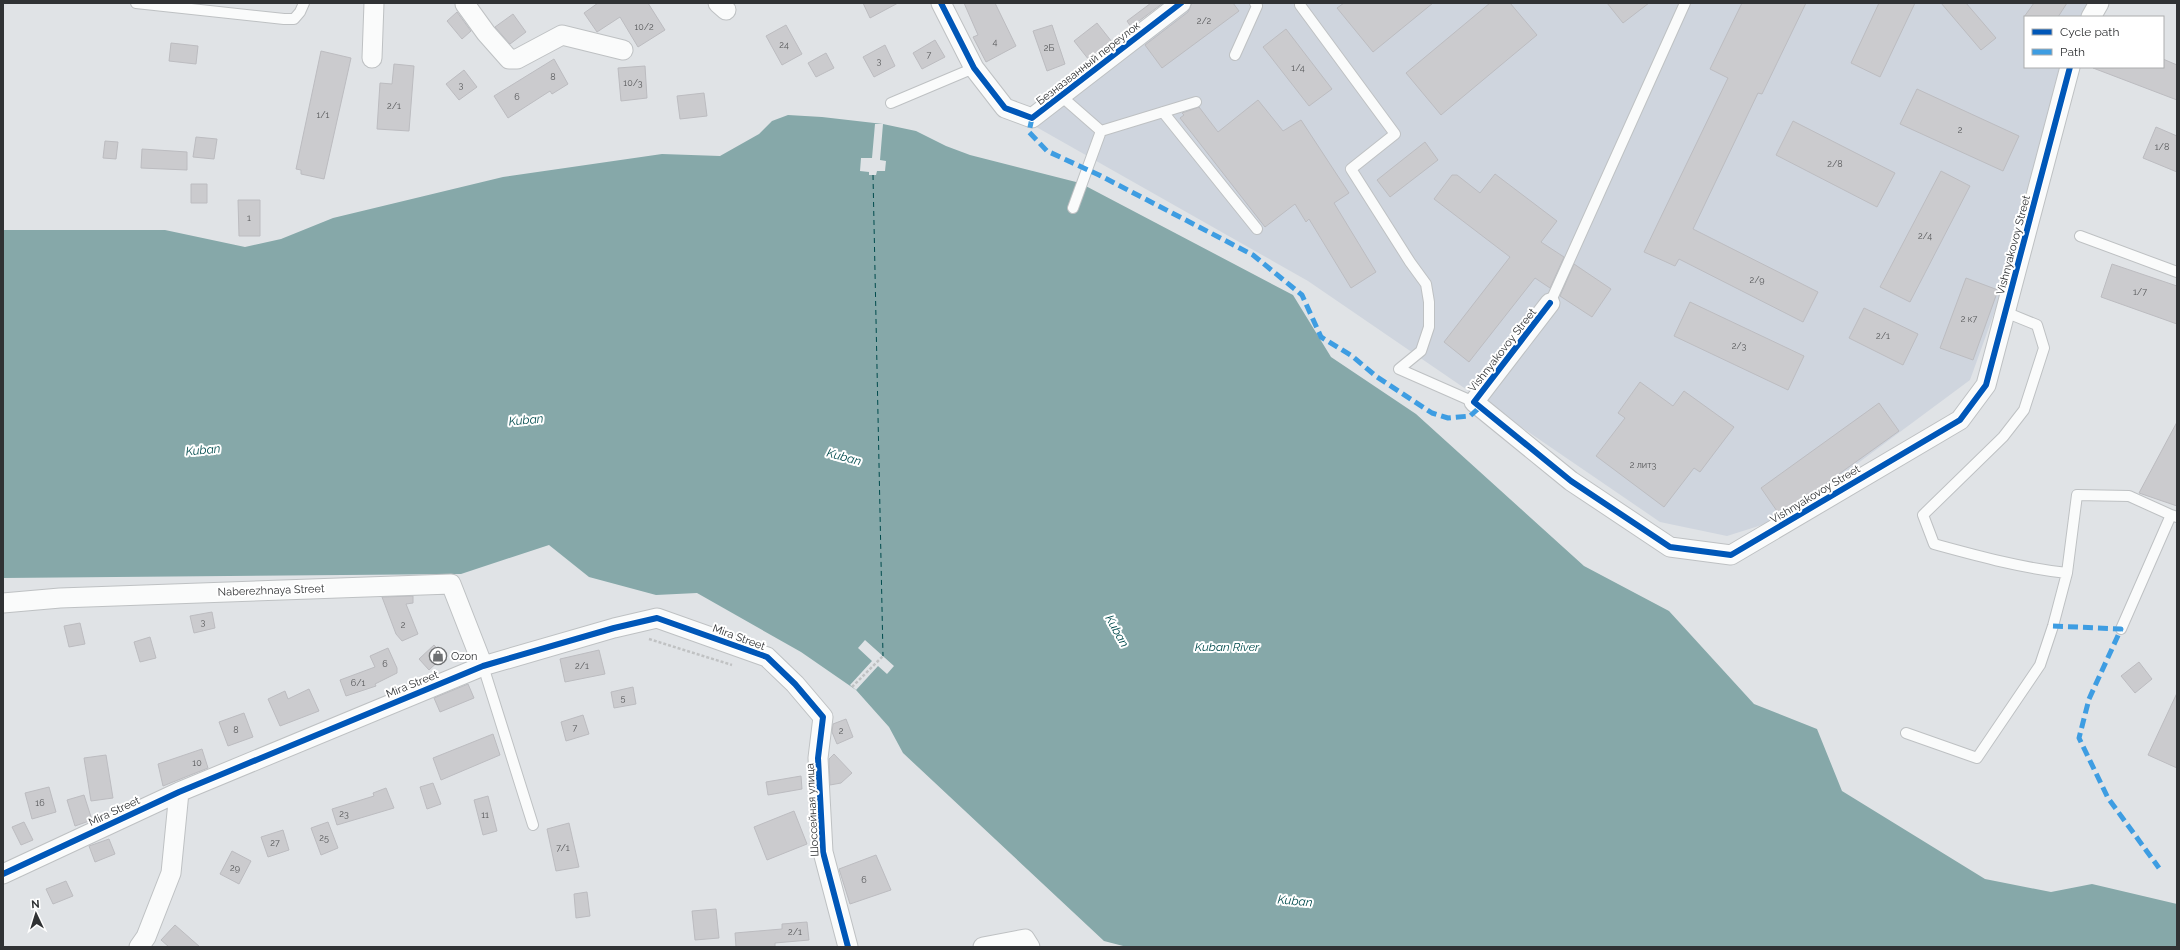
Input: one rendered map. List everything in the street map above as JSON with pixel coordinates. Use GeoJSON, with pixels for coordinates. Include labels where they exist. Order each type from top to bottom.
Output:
{"type":"FeatureCollection","features":[{"type":"Feature","properties":{"kind":"street"},"geometry":{"type":"LineString","coordinates":[[372,58],[374,3]]}},
{"type":"Feature","properties":{"kind":"street"},"geometry":{"type":"LineString","coordinates":[[465,3],[486,33],[509,59],[517,59],[562,35],[623,50]]}},
{"type":"Feature","properties":{"kind":"street","name":"Безназванный переулок"},"geometry":{"type":"LineString","coordinates":[[942,3],[974,68],[1005,108],[1032,118],[1181,3]]}},
{"type":"Feature","properties":{"kind":"street"},"geometry":{"type":"LineString","coordinates":[[2092,16],[2099,3]]}},
{"type":"Feature","properties":{"kind":"street","name":"Vishnyakovoy Street"},"geometry":{"type":"LineString","coordinates":[[1550,303],[1474,402],[1571,481],[1670,547],[1731,555],[1960,420],[1986,385],[2070,68]]}},
{"type":"Feature","properties":{"kind":"street","name":"Naberezhnaya Street"},"geometry":{"type":"LineString","coordinates":[[3,603],[60,598],[451,584],[483,666]]}},
{"type":"Feature","properties":{"kind":"street","name":"Mira Street"},"geometry":{"type":"LineString","coordinates":[[3,874],[179,792],[483,666],[614,628],[657,618],[767,658],[794,684],[823,717]]}},
{"type":"Feature","properties":{"kind":"street","name":"Шоссейная улица"},"geometry":{"type":"LineString","coordinates":[[823,717],[818,758],[822,852],[848,947]]}},
{"type":"Feature","properties":{"kind":"street"},"geometry":{"type":"LineString","coordinates":[[139,947],[146,937],[171,873],[179,792]]}},
{"type":"Feature","properties":{"kind":"street"},"geometry":{"type":"LineString","coordinates":[[982,947],[1028,943]]}},
{"type":"Feature","properties":{"kind":"lane"},"geometry":{"type":"LineString","coordinates":[[136,3],[284,20],[294,19],[300,12],[304,3]]}},
{"type":"Feature","properties":{"kind":"lane"},"geometry":{"type":"LineString","coordinates":[[1235,55],[1257,6],[1255,3]]}},
{"type":"Feature","properties":{"kind":"lane"},"geometry":{"type":"LineString","coordinates":[[1550,303],[1685,3]]}},
{"type":"Feature","properties":{"kind":"lane"},"geometry":{"type":"LineString","coordinates":[[1300,5],[1395,134],[1351,170],[1410,262],[1426,284],[1429,302],[1429,327],[1421,351],[1399,369],[1474,402]]}},
{"type":"Feature","properties":{"kind":"lane"},"geometry":{"type":"LineString","coordinates":[[891,103],[974,68]]}},
{"type":"Feature","properties":{"kind":"lane"},"geometry":{"type":"LineString","coordinates":[[1061,96],[1101,131]]}},
{"type":"Feature","properties":{"kind":"lane"},"geometry":{"type":"LineString","coordinates":[[1101,131],[1196,102]]}},
{"type":"Feature","properties":{"kind":"lane"},"geometry":{"type":"LineString","coordinates":[[1163,112],[1257,229]]}},
{"type":"Feature","properties":{"kind":"lane"},"geometry":{"type":"LineString","coordinates":[[1073,208],[1101,131]]}},
{"type":"Feature","properties":{"kind":"lane"},"geometry":{"type":"LineString","coordinates":[[2080,236],[2177,272]]}},
{"type":"Feature","properties":{"kind":"lane"},"geometry":{"type":"LineString","coordinates":[[2005,312],[2037,325],[2044,348],[2024,410],[2004,437],[1923,515],[1934,544],[2007,564],[2036,570],[2067,573]]}},
{"type":"Feature","properties":{"kind":"lane"},"geometry":{"type":"LineString","coordinates":[[1906,733],[1977,758],[2040,665],[2053,626],[2067,573],[2077,495],[2129,496],[2174,516],[2120,629]]}},
{"type":"Feature","properties":{"kind":"lane"},"geometry":{"type":"LineString","coordinates":[[483,666],[533,826]]}},
{"type":"Feature","properties":{"kind":"path"},"geometry":{"type":"LineString","coordinates":[[644,637],[734,666]]}},
{"type":"Feature","properties":{"kind":"path"},"geometry":{"type":"LineString","coordinates":[[852,687],[883,656]]}},
{"type":"Feature","properties":{"kind":"shaded area"},"geometry":{"type":"Polygon","coordinates":[[[1185,3],[2089,3],[2082,16],[2024,16],[2024,68],[2061,68],[2006,280],[1970,380],[1784,518],[1727,536],[1660,522],[1308,281],[1031,124],[1185,3]]]}},
{"type":"Feature","properties":{"kind":"water","name":"Kuban River"},"geometry":{"type":"Polygon","coordinates":[[[788,115],[822,117],[883,124],[916,131],[946,146],[970,155],[1080,183],[1293,295],[1331,357],[1416,414],[1584,566],[1669,611],[1754,704],[1817,729],[1842,791],[1985,879],[2051,892],[2092,884],[2177,904],[2177,947],[1127,947],[1104,941],[903,753],[889,727],[856,690],[801,652],[697,593],[656,595],[589,577],[549,545],[461,574],[3,578],[3,230],[165,230],[245,247],[281,239],[333,218],[503,177],[662,154],[720,156],[759,134],[772,121],[788,115]]]}},
{"type":"Feature","properties":{"kind":"pier"},"geometry":{"type":"Polygon","coordinates":[[[875,124],[883,124],[880,160],[886,161],[885,171],[877,171],[876,175],[869,175],[869,172],[860,171],[861,158],[872,158],[875,124]]]}},
{"type":"Feature","properties":{"kind":"pier"},"geometry":{"type":"Polygon","coordinates":[[[865,640],[894,666],[887,674],[878,666],[856,690],[850,685],[872,661],[858,648],[865,640]]]}},
{"type":"Feature","properties":{"kind":"building"},"geometry":{"type":"Polygon","coordinates":[[[598,3],[648,3],[665,30],[638,47],[620,17],[597,32],[584,13],[598,3]]]}},
{"type":"Feature","properties":{"kind":"building"},"geometry":{"type":"Polygon","coordinates":[[[863,3],[898,3],[870,18],[863,3]]]}},
{"type":"Feature","properties":{"kind":"building"},"geometry":{"type":"Polygon","coordinates":[[[964,3],[995,3],[1016,46],[986,62],[973,37],[978,35],[964,3]]]}},
{"type":"Feature","properties":{"kind":"building"},"geometry":{"type":"Polygon","coordinates":[[[1151,3],[1163,3],[1131,27],[1127,21],[1151,3]]]}},
{"type":"Feature","properties":{"kind":"building"},"geometry":{"type":"Polygon","coordinates":[[[1192,3],[1233,3],[1239,11],[1162,68],[1145,45],[1188,12],[1192,3]]]}},
{"type":"Feature","properties":{"kind":"building"},"geometry":{"type":"Polygon","coordinates":[[[1344,3],[1433,3],[1373,52],[1337,8],[1344,3]]]}},
{"type":"Feature","properties":{"kind":"building"},"geometry":{"type":"Polygon","coordinates":[[[1490,3],[1510,3],[1537,35],[1441,115],[1406,73],[1490,3]]]}},
{"type":"Feature","properties":{"kind":"building"},"geometry":{"type":"Polygon","coordinates":[[[1607,3],[1649,3],[1623,23],[1607,3]]]}},
{"type":"Feature","properties":{"kind":"building"},"geometry":{"type":"Polygon","coordinates":[[[1742,3],[1806,3],[1762,94],[1758,93],[1693,229],[1818,292],[1803,322],[1679,259],[1675,266],[1644,252],[1728,78],[1710,69],[1742,3]]]}},
{"type":"Feature","properties":{"kind":"building"},"geometry":{"type":"Polygon","coordinates":[[[1879,3],[1915,3],[1880,77],[1851,63],[1879,3]]]}},
{"type":"Feature","properties":{"kind":"building"},"geometry":{"type":"Polygon","coordinates":[[[1941,3],[1966,3],[1996,38],[1981,50],[1941,3]]]}},
{"type":"Feature","properties":{"kind":"building"},"geometry":{"type":"Polygon","coordinates":[[[2034,3],[2067,3],[2059,16],[2025,16],[2034,3]]]}},
{"type":"Feature","properties":{"kind":"building"},"geometry":{"type":"Polygon","coordinates":[[[457,12],[471,31],[462,39],[447,21],[457,12]]]}},
{"type":"Feature","properties":{"kind":"building"},"geometry":{"type":"Polygon","coordinates":[[[513,14],[526,32],[510,44],[495,27],[513,14]]]}},
{"type":"Feature","properties":{"kind":"building"},"geometry":{"type":"Polygon","coordinates":[[[1097,23],[1112,42],[1089,60],[1074,41],[1097,23]]]}},
{"type":"Feature","properties":{"kind":"building"},"geometry":{"type":"Polygon","coordinates":[[[786,25],[802,54],[782,65],[766,36],[786,25]]]}},
{"type":"Feature","properties":{"kind":"building"},"geometry":{"type":"Polygon","coordinates":[[[1052,25],[1065,64],[1047,71],[1033,31],[1052,25]]]}},
{"type":"Feature","properties":{"kind":"building"},"geometry":{"type":"Polygon","coordinates":[[[1286,29],[1332,89],[1309,106],[1263,47],[1286,29]]]}},
{"type":"Feature","properties":{"kind":"building"},"geometry":{"type":"Polygon","coordinates":[[[935,40],[945,57],[922,69],[913,53],[935,40]]]}},
{"type":"Feature","properties":{"kind":"building"},"geometry":{"type":"Polygon","coordinates":[[[171,43],[198,46],[196,64],[169,61],[171,43]]]}},
{"type":"Feature","properties":{"kind":"building"},"geometry":{"type":"Polygon","coordinates":[[[885,45],[895,66],[874,77],[863,57],[885,45]]]}},
{"type":"Feature","properties":{"kind":"building"},"geometry":{"type":"Polygon","coordinates":[[[321,51],[351,58],[324,179],[301,174],[301,170],[296,169],[321,51]]]}},
{"type":"Feature","properties":{"kind":"building"},"geometry":{"type":"Polygon","coordinates":[[[826,53],[834,68],[816,77],[808,63],[826,53]]]}},
{"type":"Feature","properties":{"kind":"building"},"geometry":{"type":"Polygon","coordinates":[[[554,59],[568,84],[552,94],[550,91],[508,118],[494,96],[554,59]]]}},
{"type":"Feature","properties":{"kind":"building"},"geometry":{"type":"Polygon","coordinates":[[[2164,59],[2177,65],[2177,100],[2093,68],[2164,68],[2164,59]]]}},
{"type":"Feature","properties":{"kind":"building"},"geometry":{"type":"Polygon","coordinates":[[[394,64],[414,66],[409,131],[377,129],[380,83],[392,84],[394,64]]]}},
{"type":"Feature","properties":{"kind":"building"},"geometry":{"type":"Polygon","coordinates":[[[645,66],[647,98],[621,101],[618,68],[645,66]]]}},
{"type":"Feature","properties":{"kind":"building"},"geometry":{"type":"Polygon","coordinates":[[[464,70],[477,87],[459,100],[446,84],[464,70]]]}},
{"type":"Feature","properties":{"kind":"building"},"geometry":{"type":"Polygon","coordinates":[[[1917,89],[2019,136],[2003,171],[1900,124],[1917,89]]]}},
{"type":"Feature","properties":{"kind":"building"},"geometry":{"type":"Polygon","coordinates":[[[704,93],[707,116],[680,119],[677,96],[704,93]]]}},
{"type":"Feature","properties":{"kind":"building"},"geometry":{"type":"Polygon","coordinates":[[[1258,100],[1283,131],[1301,120],[1349,193],[1334,203],[1376,272],[1351,288],[1309,219],[1306,222],[1295,204],[1265,227],[1180,118],[1184,115],[1182,113],[1199,107],[1218,132],[1258,100]]]}},
{"type":"Feature","properties":{"kind":"building"},"geometry":{"type":"Polygon","coordinates":[[[1793,121],[1895,173],[1877,207],[1776,155],[1793,121]]]}},
{"type":"Feature","properties":{"kind":"building"},"geometry":{"type":"Polygon","coordinates":[[[2156,127],[2177,136],[2177,172],[2143,158],[2156,127]]]}},
{"type":"Feature","properties":{"kind":"building"},"geometry":{"type":"Polygon","coordinates":[[[196,137],[217,139],[214,159],[193,157],[196,137]]]}},
{"type":"Feature","properties":{"kind":"building"},"geometry":{"type":"Polygon","coordinates":[[[105,141],[118,142],[116,159],[103,158],[105,141]]]}},
{"type":"Feature","properties":{"kind":"building"},"geometry":{"type":"Polygon","coordinates":[[[1425,142],[1438,160],[1390,197],[1377,180],[1425,142]]]}},
{"type":"Feature","properties":{"kind":"building"},"geometry":{"type":"Polygon","coordinates":[[[142,149],[187,152],[187,170],[141,168],[142,149]]]}},
{"type":"Feature","properties":{"kind":"building"},"geometry":{"type":"Polygon","coordinates":[[[1941,171],[1970,186],[1910,302],[1880,287],[1941,171]]]}},
{"type":"Feature","properties":{"kind":"building"},"geometry":{"type":"Polygon","coordinates":[[[1495,174],[1557,221],[1541,242],[1564,257],[1550,288],[1535,278],[1469,362],[1444,342],[1510,257],[1434,199],[1452,175],[1457,175],[1480,193],[1495,174]]]}},
{"type":"Feature","properties":{"kind":"building"},"geometry":{"type":"Polygon","coordinates":[[[191,184],[207,184],[207,203],[191,203],[191,184]]]}},
{"type":"Feature","properties":{"kind":"building"},"geometry":{"type":"Polygon","coordinates":[[[238,200],[260,200],[260,236],[239,236],[238,200]]]}},
{"type":"Feature","properties":{"kind":"building"},"geometry":{"type":"Polygon","coordinates":[[[1574,264],[1611,289],[1592,317],[1560,296],[1574,264]]]}},
{"type":"Feature","properties":{"kind":"building"},"geometry":{"type":"Polygon","coordinates":[[[2112,264],[2177,286],[2177,324],[2101,297],[2112,264]]]}},
{"type":"Feature","properties":{"kind":"building"},"geometry":{"type":"Polygon","coordinates":[[[1966,278],[1998,290],[1973,360],[1940,348],[1966,278]]]}},
{"type":"Feature","properties":{"kind":"building"},"geometry":{"type":"Polygon","coordinates":[[[1690,302],[1804,356],[1788,390],[1674,336],[1690,302]]]}},
{"type":"Feature","properties":{"kind":"building"},"geometry":{"type":"Polygon","coordinates":[[[1864,308],[1918,334],[1903,365],[1849,338],[1864,308]]]}},
{"type":"Feature","properties":{"kind":"building"},"geometry":{"type":"Polygon","coordinates":[[[1640,382],[1673,406],[1684,391],[1734,427],[1700,472],[1694,468],[1664,507],[1596,456],[1625,418],[1618,413],[1640,382]]]}},
{"type":"Feature","properties":{"kind":"building"},"geometry":{"type":"Polygon","coordinates":[[[1879,403],[1899,431],[1804,499],[1779,514],[1761,488],[1879,403]]]}},
{"type":"Feature","properties":{"kind":"building"},"geometry":{"type":"Polygon","coordinates":[[[2177,422],[2177,506],[2139,493],[2177,422]]]}},
{"type":"Feature","properties":{"kind":"building"},"geometry":{"type":"Polygon","coordinates":[[[413,596],[413,603],[406,604],[418,634],[402,641],[396,634],[382,597],[413,596]]]}},
{"type":"Feature","properties":{"kind":"building"},"geometry":{"type":"Polygon","coordinates":[[[212,612],[215,628],[194,633],[190,616],[212,612]]]}},
{"type":"Feature","properties":{"kind":"building"},"geometry":{"type":"Polygon","coordinates":[[[80,623],[85,644],[69,647],[64,626],[80,623]]]}},
{"type":"Feature","properties":{"kind":"building"},"geometry":{"type":"Polygon","coordinates":[[[150,637],[156,658],[140,662],[134,642],[150,637]]]}},
{"type":"Feature","properties":{"kind":"building"},"geometry":{"type":"Polygon","coordinates":[[[434,645],[444,656],[429,670],[419,659],[434,645]]]}},
{"type":"Feature","properties":{"kind":"building"},"geometry":{"type":"Polygon","coordinates":[[[388,648],[397,668],[397,673],[375,684],[376,686],[346,696],[340,680],[375,667],[370,656],[388,648]]]}},
{"type":"Feature","properties":{"kind":"building"},"geometry":{"type":"Polygon","coordinates":[[[599,650],[605,674],[565,682],[560,659],[599,650]]]}},
{"type":"Feature","properties":{"kind":"building"},"geometry":{"type":"Polygon","coordinates":[[[2139,662],[2152,679],[2135,693],[2121,676],[2139,662]]]}},
{"type":"Feature","properties":{"kind":"building"},"geometry":{"type":"Polygon","coordinates":[[[468,684],[474,698],[440,712],[434,698],[468,684]]]}},
{"type":"Feature","properties":{"kind":"building"},"geometry":{"type":"Polygon","coordinates":[[[633,687],[636,704],[614,708],[611,692],[633,687]]]}},
{"type":"Feature","properties":{"kind":"building"},"geometry":{"type":"Polygon","coordinates":[[[309,689],[319,711],[280,726],[268,699],[285,691],[288,699],[309,689]]]}},
{"type":"Feature","properties":{"kind":"building"},"geometry":{"type":"Polygon","coordinates":[[[2177,693],[2177,768],[2148,755],[2177,693]]]}},
{"type":"Feature","properties":{"kind":"building"},"geometry":{"type":"Polygon","coordinates":[[[244,713],[253,737],[228,746],[219,722],[244,713]]]}},
{"type":"Feature","properties":{"kind":"building"},"geometry":{"type":"Polygon","coordinates":[[[583,715],[589,734],[566,741],[561,722],[583,715]]]}},
{"type":"Feature","properties":{"kind":"building"},"geometry":{"type":"Polygon","coordinates":[[[846,719],[853,737],[837,744],[832,732],[833,724],[846,719]]]}},
{"type":"Feature","properties":{"kind":"building"},"geometry":{"type":"Polygon","coordinates":[[[493,734],[500,755],[441,780],[433,758],[493,734]]]}},
{"type":"Feature","properties":{"kind":"building"},"geometry":{"type":"Polygon","coordinates":[[[202,749],[208,768],[163,786],[158,764],[202,749]]]}},
{"type":"Feature","properties":{"kind":"building"},"geometry":{"type":"Polygon","coordinates":[[[834,754],[852,773],[841,783],[830,785],[829,759],[834,754]]]}},
{"type":"Feature","properties":{"kind":"building"},"geometry":{"type":"Polygon","coordinates":[[[106,755],[113,798],[91,801],[84,758],[106,755]]]}},
{"type":"Feature","properties":{"kind":"building"},"geometry":{"type":"Polygon","coordinates":[[[801,776],[802,789],[768,795],[766,782],[801,776]]]}},
{"type":"Feature","properties":{"kind":"building"},"geometry":{"type":"Polygon","coordinates":[[[433,783],[441,804],[427,809],[420,787],[433,783]]]}},
{"type":"Feature","properties":{"kind":"building"},"geometry":{"type":"Polygon","coordinates":[[[49,787],[56,812],[32,819],[25,793],[49,787]]]}},
{"type":"Feature","properties":{"kind":"building"},"geometry":{"type":"Polygon","coordinates":[[[386,788],[394,808],[337,825],[332,809],[374,796],[373,793],[386,788]]]}},
{"type":"Feature","properties":{"kind":"building"},"geometry":{"type":"Polygon","coordinates":[[[84,795],[92,820],[75,826],[67,800],[84,795]]]}},
{"type":"Feature","properties":{"kind":"building"},"geometry":{"type":"Polygon","coordinates":[[[488,796],[497,831],[483,835],[474,800],[488,796]]]}},
{"type":"Feature","properties":{"kind":"building"},"geometry":{"type":"Polygon","coordinates":[[[794,811],[807,844],[767,860],[754,827],[794,811]]]}},
{"type":"Feature","properties":{"kind":"building"},"geometry":{"type":"Polygon","coordinates":[[[24,822],[33,840],[21,845],[12,827],[24,822]]]}},
{"type":"Feature","properties":{"kind":"building"},"geometry":{"type":"Polygon","coordinates":[[[328,822],[338,848],[321,855],[311,828],[328,822]]]}},
{"type":"Feature","properties":{"kind":"building"},"geometry":{"type":"Polygon","coordinates":[[[569,823],[579,867],[556,871],[547,829],[569,823]]]}},
{"type":"Feature","properties":{"kind":"building"},"geometry":{"type":"Polygon","coordinates":[[[283,830],[289,850],[268,857],[261,837],[283,830]]]}},
{"type":"Feature","properties":{"kind":"building"},"geometry":{"type":"Polygon","coordinates":[[[109,839],[115,854],[95,862],[89,846],[109,839]]]}},
{"type":"Feature","properties":{"kind":"building"},"geometry":{"type":"Polygon","coordinates":[[[232,851],[251,861],[239,884],[220,874],[232,851]]]}},
{"type":"Feature","properties":{"kind":"building"},"geometry":{"type":"Polygon","coordinates":[[[876,855],[891,890],[850,904],[839,869],[876,855]]]}},
{"type":"Feature","properties":{"kind":"building"},"geometry":{"type":"Polygon","coordinates":[[[66,881],[73,896],[53,904],[46,889],[66,881]]]}},
{"type":"Feature","properties":{"kind":"building"},"geometry":{"type":"Polygon","coordinates":[[[587,892],[590,916],[576,918],[574,894],[587,892]]]}},
{"type":"Feature","properties":{"kind":"building"},"geometry":{"type":"Polygon","coordinates":[[[716,909],[719,938],[695,940],[692,911],[716,909]]]}},
{"type":"Feature","properties":{"kind":"building"},"geometry":{"type":"Polygon","coordinates":[[[807,922],[809,940],[775,943],[775,947],[736,947],[735,933],[782,929],[782,924],[807,922]]]}},
{"type":"Feature","properties":{"kind":"building"},"geometry":{"type":"Polygon","coordinates":[[[175,925],[200,947],[169,947],[161,940],[175,925]]]}},
{"type":"Feature","properties":{"kind":"ferry route"},"geometry":{"type":"LineString","coordinates":[[873,175],[883,656]]}},
{"type":"Feature","properties":{"kind":"marked path"},"geometry":{"type":"LineString","coordinates":[[1032,118],[1029,132],[1047,151],[1099,175],[1253,255],[1302,295],[1321,337],[1352,356],[1377,377],[1432,413],[1448,418],[1470,416],[1480,407]]}},
{"type":"Feature","properties":{"kind":"marked path"},"geometry":{"type":"LineString","coordinates":[[2053,626],[2121,629],[2089,699],[2079,738],[2108,798],[2159,868]]}},
{"type":"Feature","properties":{"kind":"cycle path"},"geometry":{"type":"LineString","coordinates":[[941,3],[974,68],[1005,108],[1032,118],[1181,3]]}},
{"type":"Feature","properties":{"kind":"cycle path"},"geometry":{"type":"LineString","coordinates":[[1550,303],[1474,402],[1571,481],[1670,547],[1731,555],[1960,420],[1986,385],[2070,68]]}},
{"type":"Feature","properties":{"kind":"cycle path"},"geometry":{"type":"LineString","coordinates":[[3,874],[179,792],[483,666],[614,628],[657,618],[767,657],[795,684],[823,717],[818,758],[823,852],[848,947]]}},
{"type":"Feature","properties":{"kind":"place","name":"Ozon"},"geometry":{"type":"Point","coordinates":[438,656]}},
{"type":"Feature","properties":{"kind":"water label","name":"Kuban"},"geometry":{"type":"Point","coordinates":[526,420]}},
{"type":"Feature","properties":{"kind":"water label","name":"Kuban"},"geometry":{"type":"Point","coordinates":[203,450]}},
{"type":"Feature","properties":{"kind":"water label","name":"Kuban"},"geometry":{"type":"Point","coordinates":[844,457]}},
{"type":"Feature","properties":{"kind":"water label","name":"Kuban"},"geometry":{"type":"Point","coordinates":[1117,631]}},
{"type":"Feature","properties":{"kind":"water label","name":"Kuban"},"geometry":{"type":"Point","coordinates":[1295,901]}}]}
